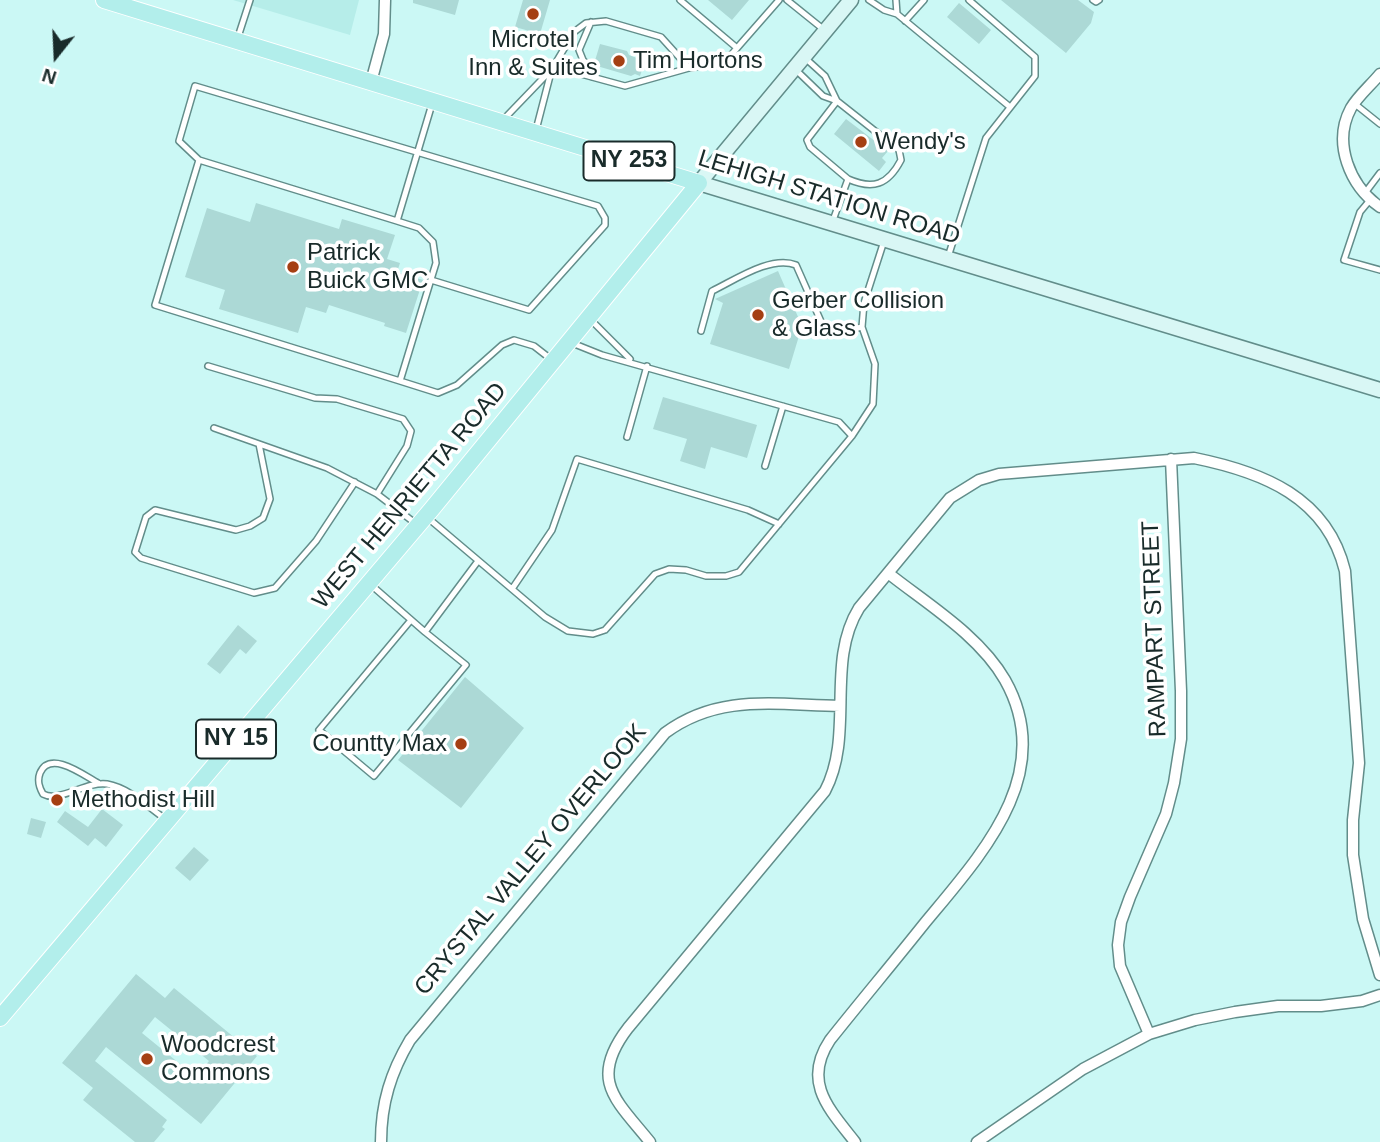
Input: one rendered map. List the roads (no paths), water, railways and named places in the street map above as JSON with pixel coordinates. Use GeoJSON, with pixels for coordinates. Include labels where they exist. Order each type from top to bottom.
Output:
{"type":"FeatureCollection","features":[{"type":"Feature","properties":{"kind":"main road","name":"LEHIGH STATION ROAD"},"geometry":{"type":"LineString","coordinates":[[104,0],[699,183]]}},
{"type":"Feature","properties":{"kind":"main road","name":"WEST HENRIETTA ROAD"},"geometry":{"type":"LineString","coordinates":[[0,1018],[422,520],[699,183]]}},
{"type":"Feature","properties":{"kind":"street"},"geometry":{"type":"LineString","coordinates":[[370,82],[384,34],[385,0]]}},
{"type":"Feature","properties":{"kind":"street","name":"WEST HENRIETTA ROAD"},"geometry":{"type":"LineString","coordinates":[[699,183],[851,0]]}},
{"type":"Feature","properties":{"kind":"street"},"geometry":{"type":"LineString","coordinates":[[1371,200],[1353,180],[1343,139],[1351,109],[1380,74]]}},
{"type":"Feature","properties":{"kind":"street","name":"LEHIGH STATION ROAD"},"geometry":{"type":"LineString","coordinates":[[699,183],[1380,390]]}},
{"type":"Feature","properties":{"kind":"street","name":"RAMPART STREET"},"geometry":{"type":"LineString","coordinates":[[1149,1034],[1120,966],[1118,945],[1121,922],[1130,897],[1166,814],[1181,739],[1182,704],[1171,458]]}},
{"type":"Feature","properties":{"kind":"street"},"geometry":{"type":"LineString","coordinates":[[650,1142],[610,1090],[609,1062],[614,1050],[628,1028],[825,791],[837,763],[842,666],[848,629],[870,592],[950,498],[979,480],[1012,473],[1194,458],[1219,463],[1267,480],[1291,492],[1310,507],[1333,535],[1340,549],[1345,572],[1359,763],[1353,820],[1353,855],[1363,919],[1380,975]]}},
{"type":"Feature","properties":{"kind":"street"},"geometry":{"type":"LineString","coordinates":[[855,1142],[833,1114],[819,1087],[818,1069],[824,1049],[986,847],[1014,794],[1023,746],[1021,722],[1014,701],[992,662],[960,630],[888,573]]}},
{"type":"Feature","properties":{"kind":"street","name":"CRYSTAL VALLEY OVERLOOK"},"geometry":{"type":"LineString","coordinates":[[381,1142],[383,1107],[389,1082],[410,1040],[664,733],[681,720],[719,706],[840,706]]}},
{"type":"Feature","properties":{"kind":"street"},"geometry":{"type":"LineString","coordinates":[[978,1142],[1083,1069],[1149,1034],[1195,1020],[1235,1012],[1278,1006],[1321,1006],[1362,1001],[1380,995]]}},
{"type":"Feature","properties":{"kind":"lane"},"geometry":{"type":"LineString","coordinates":[[237,41],[250,0]]}},
{"type":"Feature","properties":{"kind":"lane"},"geometry":{"type":"LineString","coordinates":[[680,0],[737,48]]}},
{"type":"Feature","properties":{"kind":"lane"},"geometry":{"type":"LineString","coordinates":[[552,69],[625,86],[689,68],[725,62],[779,0]]}},
{"type":"Feature","properties":{"kind":"lane"},"geometry":{"type":"LineString","coordinates":[[787,0],[825,31]]}},
{"type":"Feature","properties":{"kind":"lane"},"geometry":{"type":"LineString","coordinates":[[869,0],[884,10],[897,14],[1010,107]]}},
{"type":"Feature","properties":{"kind":"lane"},"geometry":{"type":"LineString","coordinates":[[896,0],[897,14]]}},
{"type":"Feature","properties":{"kind":"lane"},"geometry":{"type":"LineString","coordinates":[[905,21],[924,0]]}},
{"type":"Feature","properties":{"kind":"lane"},"geometry":{"type":"LineString","coordinates":[[948,257],[986,138],[1035,76],[1035,57],[969,0]]}},
{"type":"Feature","properties":{"kind":"lane"},"geometry":{"type":"LineString","coordinates":[[1093,0],[1099,0]]}},
{"type":"Feature","properties":{"kind":"lane"},"geometry":{"type":"LineString","coordinates":[[501,122],[552,69],[574,33],[586,23],[606,21],[661,37],[689,68]]}},
{"type":"Feature","properties":{"kind":"lane"},"geometry":{"type":"LineString","coordinates":[[591,22],[579,50],[583,60],[593,69],[592,77]]}},
{"type":"Feature","properties":{"kind":"lane"},"geometry":{"type":"LineString","coordinates":[[799,62],[825,75],[837,101]]}},
{"type":"Feature","properties":{"kind":"lane"},"geometry":{"type":"LineString","coordinates":[[799,62],[824,96],[837,101],[899,150],[901,155],[898,166],[878,184],[863,186],[849,179],[810,147],[807,140],[837,101]]}},
{"type":"Feature","properties":{"kind":"lane"},"geometry":{"type":"LineString","coordinates":[[535,132],[552,69]]}},
{"type":"Feature","properties":{"kind":"lane"},"geometry":{"type":"LineString","coordinates":[[400,381],[436,263],[433,242],[419,228],[397,220],[200,160],[178,141],[195,86],[598,206],[605,218],[605,225],[529,310],[431,280]]}},
{"type":"Feature","properties":{"kind":"lane"},"geometry":{"type":"LineString","coordinates":[[397,220],[433,101]]}},
{"type":"Feature","properties":{"kind":"lane"},"geometry":{"type":"LineString","coordinates":[[1355,104],[1380,124]]}},
{"type":"Feature","properties":{"kind":"lane"},"geometry":{"type":"LineString","coordinates":[[200,160],[155,305],[438,393],[457,385],[502,345],[514,340],[534,345],[553,361]]}},
{"type":"Feature","properties":{"kind":"lane"},"geometry":{"type":"LineString","coordinates":[[1380,173],[1371,200],[1360,212],[1344,260],[1380,271]]}},
{"type":"Feature","properties":{"kind":"lane"},"geometry":{"type":"LineString","coordinates":[[832,223],[849,179]]}},
{"type":"Feature","properties":{"kind":"lane"},"geometry":{"type":"LineString","coordinates":[[214,428],[327,468],[355,482],[422,520],[478,561],[545,617],[568,631],[593,634],[605,630],[655,574],[670,569],[686,569],[706,576],[726,576],[739,572],[852,436],[873,404],[876,391],[875,364],[862,327],[864,303],[885,239]]}},
{"type":"Feature","properties":{"kind":"lane"},"geometry":{"type":"LineString","coordinates":[[701,331],[712,291],[772,263],[787,262],[796,265],[827,335],[862,327]]}},
{"type":"Feature","properties":{"kind":"lane"},"geometry":{"type":"LineString","coordinates":[[588,318],[632,361]]}},
{"type":"Feature","properties":{"kind":"lane"},"geometry":{"type":"LineString","coordinates":[[568,342],[602,355],[632,361],[839,422],[852,436]]}},
{"type":"Feature","properties":{"kind":"lane"},"geometry":{"type":"LineString","coordinates":[[208,366],[316,398],[337,399],[403,419],[411,431],[407,446],[377,494]]}},
{"type":"Feature","properties":{"kind":"lane"},"geometry":{"type":"LineString","coordinates":[[627,437],[647,366]]}},
{"type":"Feature","properties":{"kind":"lane"},"geometry":{"type":"LineString","coordinates":[[765,466],[783,406]]}},
{"type":"Feature","properties":{"kind":"lane"},"geometry":{"type":"LineString","coordinates":[[259,444],[270,499],[263,518],[236,530],[155,510],[146,517],[135,552],[141,558],[254,593],[275,588],[316,541],[355,482]]}},
{"type":"Feature","properties":{"kind":"lane"},"geometry":{"type":"LineString","coordinates":[[512,589],[552,530],[577,459],[748,510],[779,524]]}},
{"type":"Feature","properties":{"kind":"lane"},"geometry":{"type":"LineString","coordinates":[[425,632],[478,561]]}},
{"type":"Feature","properties":{"kind":"lane"},"geometry":{"type":"LineString","coordinates":[[369,583],[466,665],[374,776],[319,730],[411,620]]}},
{"type":"Feature","properties":{"kind":"lane"},"geometry":{"type":"LineString","coordinates":[[98,783],[70,767],[54,763],[40,771],[38,785],[43,794],[53,797],[86,785],[111,785],[123,790],[167,820]]}},
{"type":"Feature","properties":{"kind":"place","name":"Microtel Inn & Suites"},"geometry":{"type":"Point","coordinates":[533,14]}},
{"type":"Feature","properties":{"kind":"place","name":"Tim Hortons"},"geometry":{"type":"Point","coordinates":[619,61]}},
{"type":"Feature","properties":{"kind":"place","name":"Wendy's"},"geometry":{"type":"Point","coordinates":[861,142]}},
{"type":"Feature","properties":{"kind":"place","name":"Patrick Buick GMC"},"geometry":{"type":"Point","coordinates":[293,267]}},
{"type":"Feature","properties":{"kind":"place","name":"Gerber Collision & Glass"},"geometry":{"type":"Point","coordinates":[758,315]}},
{"type":"Feature","properties":{"kind":"place","name":"Countty Max"},"geometry":{"type":"Point","coordinates":[461,744]}},
{"type":"Feature","properties":{"kind":"place","name":"Methodist Hill"},"geometry":{"type":"Point","coordinates":[57,800]}},
{"type":"Feature","properties":{"kind":"place","name":"Woodcrest Commons"},"geometry":{"type":"Point","coordinates":[147,1059]}}]}
